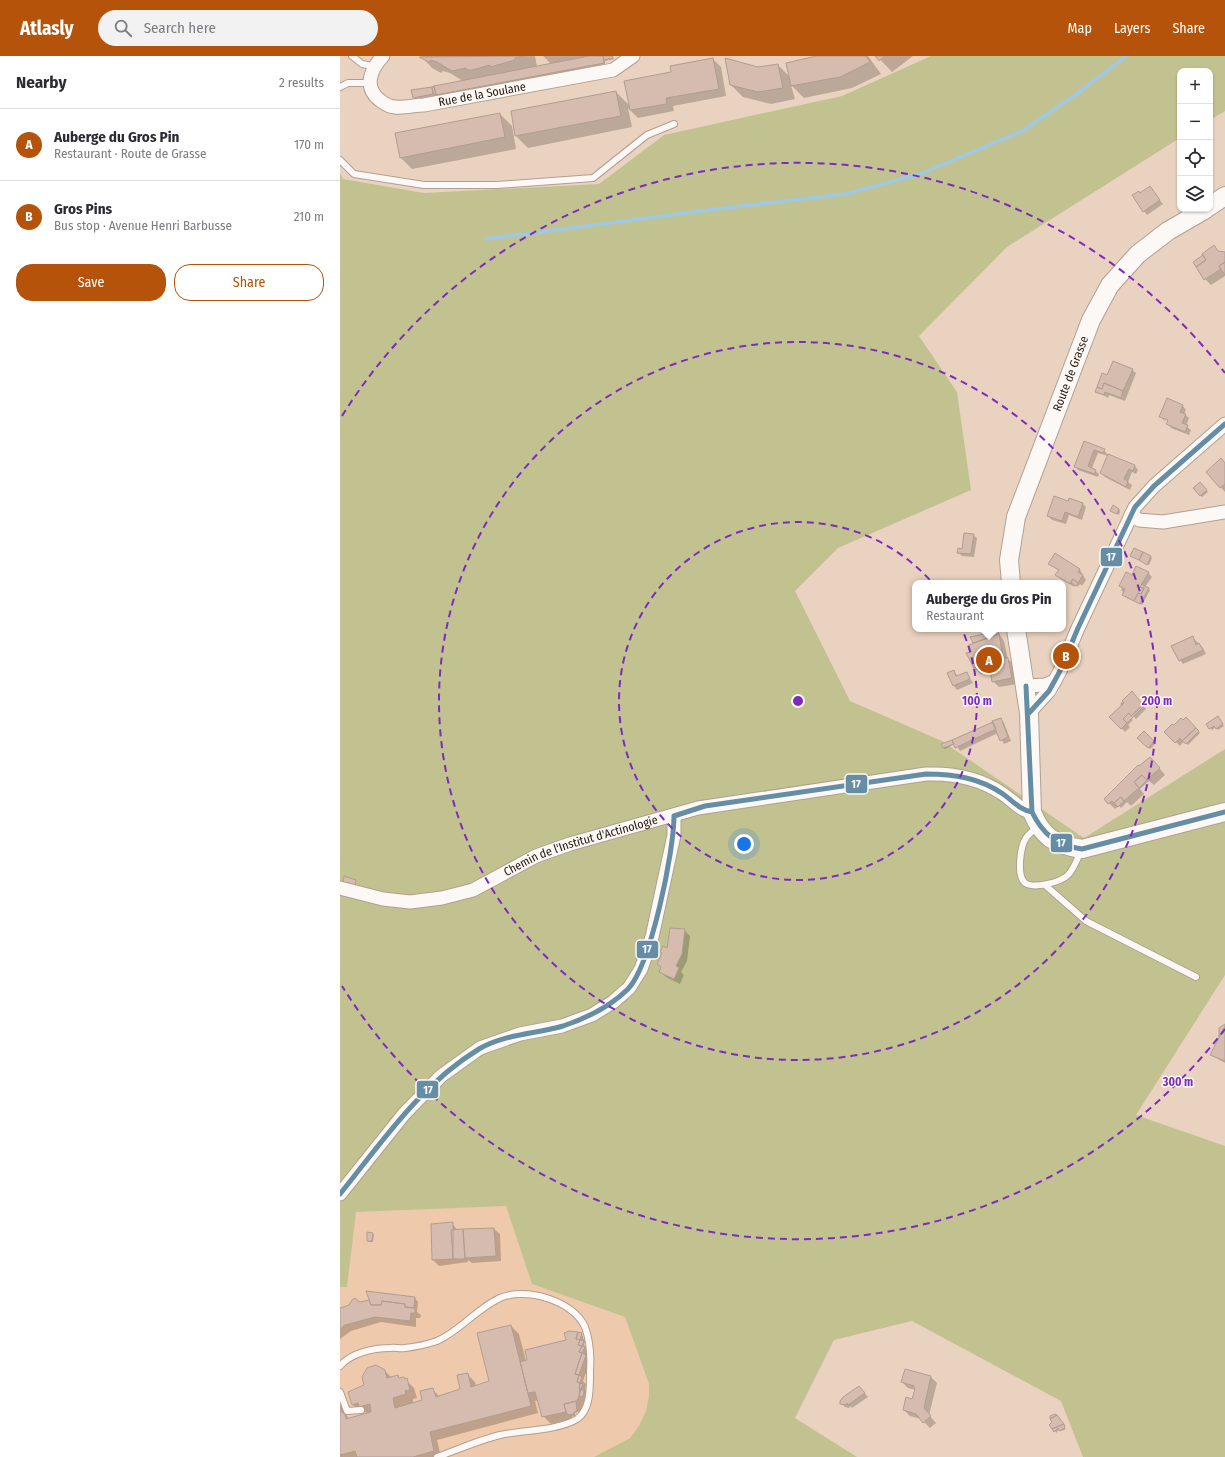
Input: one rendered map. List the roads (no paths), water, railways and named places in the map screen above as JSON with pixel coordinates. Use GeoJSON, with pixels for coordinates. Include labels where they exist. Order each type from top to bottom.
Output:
{"type":"FeatureCollection","features":[{"type":"Feature","properties":{"kind":"main road"},"geometry":{"type":"LineString","coordinates":[[1213,204],[1225,196]]}},
{"type":"Feature","properties":{"kind":"main road","name":"Route de Grasse"},"geometry":{"type":"LineString","coordinates":[[1012,580],[1010,560],[1016,518],[1091,320],[1110,285],[1138,254],[1168,231],[1201,212]]}},
{"type":"Feature","properties":{"kind":"main road"},"geometry":{"type":"LineString","coordinates":[[1017,632],[1029,713],[1035,820],[1045,835],[1058,843],[1082,849],[1225,812]]}},
{"type":"Feature","properties":{"kind":"street"},"geometry":{"type":"LineString","coordinates":[[369,82],[373,66],[382,56]]}},
{"type":"Feature","properties":{"kind":"street","name":"Rue de la Soulane"},"geometry":{"type":"LineString","coordinates":[[369,82],[373,96],[385,104],[395,107],[424,105],[613,70],[634,56]]}},
{"type":"Feature","properties":{"kind":"street"},"geometry":{"type":"LineString","coordinates":[[1029,713],[1055,681],[1131,515],[1142,498],[1225,424]]}},
{"type":"Feature","properties":{"kind":"street"},"geometry":{"type":"LineString","coordinates":[[1131,515],[1139,520],[1163,522],[1225,512]]}},
{"type":"Feature","properties":{"kind":"street"},"geometry":{"type":"LineString","coordinates":[[1026,686],[1045,685],[1055,681]]}},
{"type":"Feature","properties":{"kind":"street","name":"Chemin de l'Institut d'Actinologie"},"geometry":{"type":"LineString","coordinates":[[340,888],[383,899],[410,902],[442,898],[473,890],[543,853],[705,806],[926,774],[960,776],[984,783],[1002,794],[1035,820]]}},
{"type":"Feature","properties":{"kind":"street"},"geometry":{"type":"LineString","coordinates":[[340,1194],[404,1114],[441,1076],[480,1048],[520,1034],[562,1026],[592,1016],[613,1002],[629,988],[640,969],[652,936],[674,835],[674,816]]}},
{"type":"Feature","properties":{"kind":"lane"},"geometry":{"type":"LineString","coordinates":[[352,56],[362,64],[373,66]]}},
{"type":"Feature","properties":{"kind":"lane"},"geometry":{"type":"LineString","coordinates":[[340,87],[348,82],[369,82]]}},
{"type":"Feature","properties":{"kind":"lane"},"geometry":{"type":"LineString","coordinates":[[340,160],[354,174],[424,185],[497,185],[593,178],[648,135],[674,124]]}},
{"type":"Feature","properties":{"kind":"lane"},"geometry":{"type":"LineString","coordinates":[[1035,820],[1026,838],[1021,856],[1020,872],[1024,882],[1030,886],[1045,885],[1067,877],[1082,849]]}},
{"type":"Feature","properties":{"kind":"lane"},"geometry":{"type":"LineString","coordinates":[[1045,885],[1086,921],[1196,977]]}},
{"type":"Feature","properties":{"kind":"lane"},"geometry":{"type":"LineString","coordinates":[[340,1366],[352,1356],[372,1350],[404,1348],[436,1341],[447,1336],[486,1306],[501,1298],[516,1294],[552,1299],[570,1310],[584,1326],[591,1354],[590,1388],[583,1414],[577,1419],[564,1424],[498,1435],[437,1457]]}},
{"type":"Feature","properties":{"kind":"lane"},"geometry":{"type":"LineString","coordinates":[[340,1392],[347,1411],[361,1410]]}},
{"type":"Feature","properties":{"kind":"waterway"},"geometry":{"type":"LineString","coordinates":[[486,239],[846,194],[923,173],[1024,130],[1078,93],[1126,56]]}},
{"type":"Feature","properties":{"kind":"place","name":"Gros Pins"},"geometry":{"type":"Point","coordinates":[1066,656]}},
{"type":"Feature","properties":{"kind":"place","name":"Auberge du Gros Pin"},"geometry":{"type":"Point","coordinates":[989,660]}}]}
